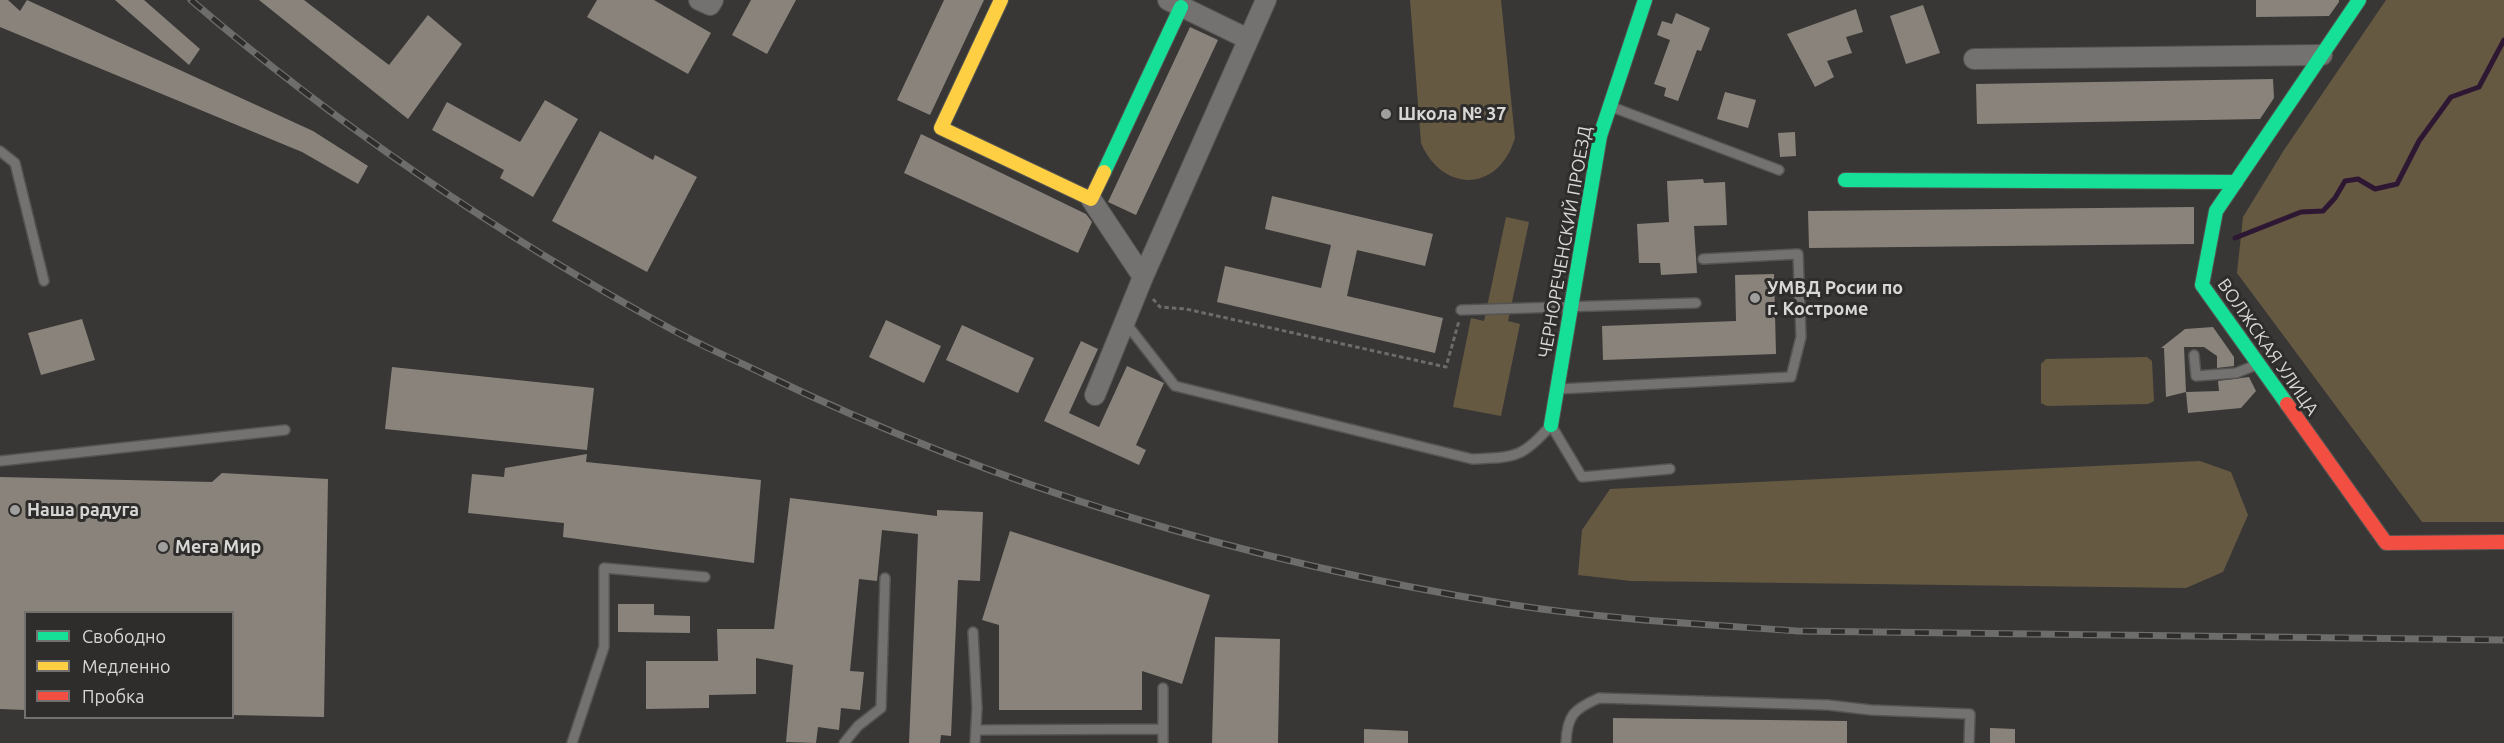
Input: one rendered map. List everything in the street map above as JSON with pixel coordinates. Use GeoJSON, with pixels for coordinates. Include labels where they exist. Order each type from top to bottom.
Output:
{"type":"FeatureCollection","features":[{"type":"Feature","properties":{"kind":"street"},"geometry":{"type":"LineString","coordinates":[[699,0],[710,5],[713,0]]}},
{"type":"Feature","properties":{"kind":"street"},"geometry":{"type":"LineString","coordinates":[[1001,0],[941,128],[1091,199],[1143,277]]}},
{"type":"Feature","properties":{"kind":"street"},"geometry":{"type":"LineString","coordinates":[[1095,395],[1143,277],[1266,0]]}},
{"type":"Feature","properties":{"kind":"street","name":"ЧЕРНОРЕЧЕНСКИЙ ПРОЕЗД"},"geometry":{"type":"LineString","coordinates":[[1551,425],[1600,136],[1646,0]]}},
{"type":"Feature","properties":{"kind":"street","name":"ВОЛЖСКАЯ УЛИЦА"},"geometry":{"type":"LineString","coordinates":[[2359,0],[2216,211],[2202,285],[2386,543],[2504,542]]}},
{"type":"Feature","properties":{"kind":"street"},"geometry":{"type":"LineString","coordinates":[[1091,199],[1174,3],[1248,39]]}},
{"type":"Feature","properties":{"kind":"street"},"geometry":{"type":"LineString","coordinates":[[1974,59],[2322,55]]}},
{"type":"Feature","properties":{"kind":"street"},"geometry":{"type":"LineString","coordinates":[[1845,180],[2236,182]]}},
{"type":"Feature","properties":{"kind":"lane"},"geometry":{"type":"LineString","coordinates":[[1610,107],[1779,170]]}},
{"type":"Feature","properties":{"kind":"lane"},"geometry":{"type":"LineString","coordinates":[[0,152],[15,163],[44,281]]}},
{"type":"Feature","properties":{"kind":"lane"},"geometry":{"type":"LineString","coordinates":[[1557,389],[1791,377],[1801,337],[1798,254],[1703,259]]}},
{"type":"Feature","properties":{"kind":"lane"},"geometry":{"type":"LineString","coordinates":[[1461,310],[1696,303]]}},
{"type":"Feature","properties":{"kind":"lane"},"geometry":{"type":"LineString","coordinates":[[1125,322],[1175,386],[1472,459],[1513,458],[1534,446],[1551,425],[1582,477],[1670,468]]}},
{"type":"Feature","properties":{"kind":"lane"},"geometry":{"type":"LineString","coordinates":[[2194,356],[2196,376],[2236,373],[2258,364]]}},
{"type":"Feature","properties":{"kind":"lane"},"geometry":{"type":"LineString","coordinates":[[0,461],[285,430]]}},
{"type":"Feature","properties":{"kind":"lane"},"geometry":{"type":"LineString","coordinates":[[572,743],[604,647],[604,568],[705,577]]}},
{"type":"Feature","properties":{"kind":"lane"},"geometry":{"type":"LineString","coordinates":[[844,743],[858,726],[881,708],[885,578]]}},
{"type":"Feature","properties":{"kind":"lane"},"geometry":{"type":"LineString","coordinates":[[973,632],[975,743]]}},
{"type":"Feature","properties":{"kind":"lane"},"geometry":{"type":"LineString","coordinates":[[1163,688],[1163,743]]}},
{"type":"Feature","properties":{"kind":"lane"},"geometry":{"type":"LineString","coordinates":[[1566,743],[1567,724],[1578,708],[1599,698],[1828,705],[1871,710],[1970,714],[1969,743]]}},
{"type":"Feature","properties":{"kind":"lane"},"geometry":{"type":"LineString","coordinates":[[976,730],[1163,729]]}},
{"type":"Feature","properties":{"kind":"path"},"geometry":{"type":"LineString","coordinates":[[1143,277],[1150,295],[1161,307],[1186,309],[1446,367],[1461,310]]}},
{"type":"Feature","properties":{"kind":"shaded area"},"geometry":{"type":"Polygon","coordinates":[[[1410,0],[1501,0],[1515,138],[1507,156],[1497,169],[1484,177],[1470,180],[1456,178],[1443,171],[1431,160],[1421,143],[1410,0]]]}},
{"type":"Feature","properties":{"kind":"shaded area"},"geometry":{"type":"Polygon","coordinates":[[[2386,0],[2504,0],[2504,522],[2422,522],[2237,273],[2243,217],[2284,150],[2386,0]]]}},
{"type":"Feature","properties":{"kind":"shaded area"},"geometry":{"type":"Polygon","coordinates":[[[1506,217],[1529,222],[1508,321],[1520,324],[1501,416],[1453,407],[1471,318],[1484,321],[1506,217]]]}},
{"type":"Feature","properties":{"kind":"shaded area"},"geometry":{"type":"Polygon","coordinates":[[[2147,357],[2152,361],[2154,401],[2148,404],[2047,406],[2041,403],[2041,364],[2046,359],[2147,357]]]}},
{"type":"Feature","properties":{"kind":"shaded area"},"geometry":{"type":"Polygon","coordinates":[[[2200,461],[2231,472],[2248,515],[2223,572],[2186,588],[1631,581],[1578,575],[1582,530],[1610,489],[2200,461]]]}},
{"type":"Feature","properties":{"kind":"building"},"geometry":{"type":"Polygon","coordinates":[[[0,0],[8,0],[20,11],[27,0],[313,131],[368,166],[358,184],[302,152],[0,27],[0,0]]]}},
{"type":"Feature","properties":{"kind":"building"},"geometry":{"type":"Polygon","coordinates":[[[115,0],[144,0],[200,49],[189,65],[115,0]]]}},
{"type":"Feature","properties":{"kind":"building"},"geometry":{"type":"Polygon","coordinates":[[[259,0],[304,0],[389,65],[428,15],[462,44],[408,119],[259,0]]]}},
{"type":"Feature","properties":{"kind":"building"},"geometry":{"type":"Polygon","coordinates":[[[597,0],[654,0],[711,33],[688,74],[587,17],[597,0]]]}},
{"type":"Feature","properties":{"kind":"building"},"geometry":{"type":"Polygon","coordinates":[[[751,0],[796,0],[767,54],[732,35],[751,0]]]}},
{"type":"Feature","properties":{"kind":"building"},"geometry":{"type":"Polygon","coordinates":[[[944,0],[984,0],[930,115],[897,100],[944,0]]]}},
{"type":"Feature","properties":{"kind":"building"},"geometry":{"type":"Polygon","coordinates":[[[2256,0],[2339,0],[2339,2],[2329,16],[2256,17],[2256,0]]]}},
{"type":"Feature","properties":{"kind":"building"},"geometry":{"type":"Polygon","coordinates":[[[1923,5],[1940,53],[1906,64],[1890,16],[1923,5]]]}},
{"type":"Feature","properties":{"kind":"building"},"geometry":{"type":"Polygon","coordinates":[[[1856,9],[1863,32],[1846,37],[1852,53],[1827,61],[1834,77],[1815,87],[1787,34],[1856,9]]]}},
{"type":"Feature","properties":{"kind":"building"},"geometry":{"type":"Polygon","coordinates":[[[1676,13],[1710,28],[1701,51],[1697,50],[1678,101],[1664,96],[1666,88],[1654,84],[1670,40],[1657,35],[1662,21],[1672,24],[1676,13]]]}},
{"type":"Feature","properties":{"kind":"building"},"geometry":{"type":"Polygon","coordinates":[[[1190,27],[1218,40],[1136,215],[1108,202],[1190,27]]]}},
{"type":"Feature","properties":{"kind":"building"},"geometry":{"type":"Polygon","coordinates":[[[2273,79],[2274,98],[2260,119],[1977,124],[1976,84],[2273,79]]]}},
{"type":"Feature","properties":{"kind":"building"},"geometry":{"type":"Polygon","coordinates":[[[1725,92],[1756,100],[1748,128],[1717,119],[1725,92]]]}},
{"type":"Feature","properties":{"kind":"building"},"geometry":{"type":"Polygon","coordinates":[[[545,100],[578,119],[533,197],[500,178],[504,170],[432,130],[447,102],[520,142],[545,100]]]}},
{"type":"Feature","properties":{"kind":"building"},"geometry":{"type":"Polygon","coordinates":[[[600,131],[653,160],[655,155],[697,177],[647,272],[552,221],[600,131]]]}},
{"type":"Feature","properties":{"kind":"building"},"geometry":{"type":"Polygon","coordinates":[[[1795,132],[1796,156],[1780,157],[1778,133],[1795,132]]]}},
{"type":"Feature","properties":{"kind":"building"},"geometry":{"type":"Polygon","coordinates":[[[921,134],[1086,214],[1092,222],[1078,253],[904,173],[921,134]]]}},
{"type":"Feature","properties":{"kind":"building"},"geometry":{"type":"Polygon","coordinates":[[[1703,179],[1704,183],[1725,182],[1727,225],[1694,226],[1697,273],[1661,275],[1660,263],[1639,263],[1637,224],[1669,222],[1667,181],[1703,179]]]}},
{"type":"Feature","properties":{"kind":"building"},"geometry":{"type":"Polygon","coordinates":[[[1272,196],[1433,234],[1425,266],[1357,250],[1347,296],[1443,318],[1435,353],[1217,302],[1225,266],[1321,288],[1331,245],[1265,229],[1272,196]]]}},
{"type":"Feature","properties":{"kind":"building"},"geometry":{"type":"Polygon","coordinates":[[[2194,207],[2194,244],[1809,248],[1808,211],[2194,207]]]}},
{"type":"Feature","properties":{"kind":"building","name":"УМВД Росии по г. Костроме"},"geometry":{"type":"Polygon","coordinates":[[[1774,274],[1776,354],[1603,360],[1602,326],[1736,321],[1735,275],[1774,274]]]}},
{"type":"Feature","properties":{"kind":"building"},"geometry":{"type":"Polygon","coordinates":[[[82,319],[95,360],[41,375],[28,333],[82,319]]]}},
{"type":"Feature","properties":{"kind":"building"},"geometry":{"type":"Polygon","coordinates":[[[886,320],[941,346],[924,383],[869,357],[886,320]]]}},
{"type":"Feature","properties":{"kind":"building"},"geometry":{"type":"Polygon","coordinates":[[[962,325],[1034,358],[1018,393],[946,360],[962,325]]]}},
{"type":"Feature","properties":{"kind":"building"},"geometry":{"type":"Polygon","coordinates":[[[2213,327],[2234,357],[2234,366],[2217,368],[2217,356],[2204,347],[2184,347],[2186,392],[2166,397],[2164,348],[2161,348],[2185,329],[2213,327]]]}},
{"type":"Feature","properties":{"kind":"building"},"geometry":{"type":"Polygon","coordinates":[[[1081,341],[1098,349],[1069,413],[1099,427],[1127,366],[1164,383],[1136,445],[1146,450],[1139,465],[1044,421],[1081,341]]]}},
{"type":"Feature","properties":{"kind":"building"},"geometry":{"type":"Polygon","coordinates":[[[392,367],[594,388],[587,450],[385,429],[392,367]]]}},
{"type":"Feature","properties":{"kind":"building"},"geometry":{"type":"Polygon","coordinates":[[[2249,377],[2256,391],[2241,408],[2188,413],[2186,392],[2219,391],[2218,381],[2249,377]]]}},
{"type":"Feature","properties":{"kind":"building"},"geometry":{"type":"Polygon","coordinates":[[[587,454],[586,462],[761,480],[754,563],[563,537],[564,523],[468,513],[472,474],[504,477],[505,468],[587,454]]]}},
{"type":"Feature","properties":{"kind":"building","name":"Мега Мир"},"geometry":{"type":"Polygon","coordinates":[[[222,473],[328,479],[324,717],[234,715],[234,611],[24,611],[24,710],[0,709],[0,477],[212,482],[222,473]]]}},
{"type":"Feature","properties":{"kind":"building"},"geometry":{"type":"Polygon","coordinates":[[[790,498],[937,516],[937,510],[983,512],[980,581],[958,580],[951,736],[941,735],[940,743],[909,743],[918,534],[882,530],[877,581],[859,579],[850,671],[864,672],[860,710],[841,708],[839,730],[818,727],[816,743],[786,742],[793,665],[756,658],[756,694],[709,695],[709,708],[646,709],[646,661],[718,661],[717,629],[774,629],[790,498]]]}},
{"type":"Feature","properties":{"kind":"building"},"geometry":{"type":"Polygon","coordinates":[[[1010,531],[1210,595],[1182,684],[1142,671],[1142,710],[999,710],[999,625],[982,620],[1010,531]]]}},
{"type":"Feature","properties":{"kind":"building"},"geometry":{"type":"Polygon","coordinates":[[[618,604],[654,604],[654,615],[690,616],[690,633],[618,632],[618,604]]]}},
{"type":"Feature","properties":{"kind":"building"},"geometry":{"type":"Polygon","coordinates":[[[1215,637],[1280,639],[1278,743],[1212,743],[1215,637]]]}},
{"type":"Feature","properties":{"kind":"building"},"geometry":{"type":"Polygon","coordinates":[[[1613,718],[1847,721],[1847,743],[1613,743],[1613,718]]]}},
{"type":"Feature","properties":{"kind":"building"},"geometry":{"type":"Polygon","coordinates":[[[1990,728],[2015,729],[2015,743],[1990,743],[1990,728]]]}},
{"type":"Feature","properties":{"kind":"building"},"geometry":{"type":"Polygon","coordinates":[[[1364,729],[1408,731],[1408,743],[1364,743],[1364,729]]]}},
{"type":"Feature","properties":{"kind":"waterway"},"geometry":{"type":"LineString","coordinates":[[2235,238],[2301,212],[2323,211],[2335,198],[2345,181],[2358,179],[2375,189],[2397,184],[2419,141],[2451,97],[2479,87],[2504,40]]}},
{"type":"Feature","properties":{"kind":"railway"},"geometry":{"type":"LineString","coordinates":[[191,0],[304,91],[422,177],[545,256],[683,335],[855,416],[944,453],[1128,516],[1222,543],[1316,567],[1507,604],[1579,614],[1688,623],[1797,631],[2504,640]]}},
{"type":"Feature","properties":{"kind":"traffic: fast"},"geometry":{"type":"LineString","coordinates":[[1551,425],[1600,136],[1645,0]]}},
{"type":"Feature","properties":{"kind":"traffic: fast"},"geometry":{"type":"LineString","coordinates":[[2287,404],[2202,285],[2216,211],[2359,0]]}},
{"type":"Feature","properties":{"kind":"traffic: fast"},"geometry":{"type":"LineString","coordinates":[[1104,172],[1181,7]]}},
{"type":"Feature","properties":{"kind":"traffic: fast"},"geometry":{"type":"LineString","coordinates":[[1845,180],[2236,182]]}},
{"type":"Feature","properties":{"kind":"traffic: slow"},"geometry":{"type":"LineString","coordinates":[[1001,0],[941,128],[1091,199],[1104,172]]}},
{"type":"Feature","properties":{"kind":"traffic: jam"},"geometry":{"type":"LineString","coordinates":[[2287,404],[2386,543],[2504,542]]}},
{"type":"Feature","properties":{"kind":"place","name":"Школа № 37"},"geometry":{"type":"Point","coordinates":[1386,114]}},
{"type":"Feature","properties":{"kind":"place","name":"УМВД Росии по г. Костроме"},"geometry":{"type":"Point","coordinates":[1755,298]}},
{"type":"Feature","properties":{"kind":"place","name":"Наша радуга"},"geometry":{"type":"Point","coordinates":[15,510]}},
{"type":"Feature","properties":{"kind":"place","name":"Мега Мир"},"geometry":{"type":"Point","coordinates":[163,547]}}]}
